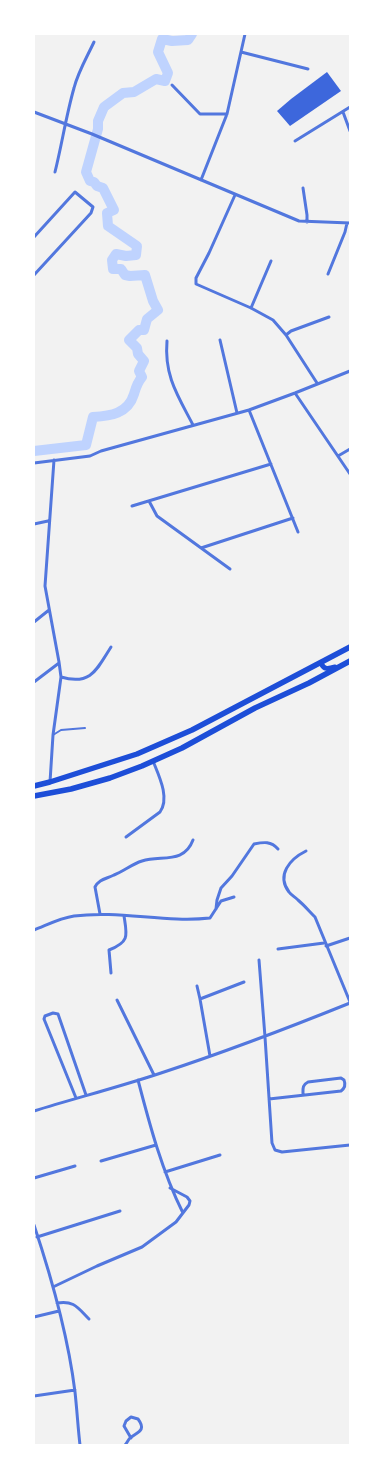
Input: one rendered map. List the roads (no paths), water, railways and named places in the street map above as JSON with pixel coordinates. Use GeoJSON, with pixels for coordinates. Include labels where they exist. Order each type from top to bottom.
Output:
{"type":"FeatureCollection","features":[{"type":"Feature","properties":{"kind":"highway"},"geometry":{"type":"LineString","coordinates":[[34,786],[137,754],[183,734],[350,647]]}},
{"type":"Feature","properties":{"kind":"highway"},"geometry":{"type":"LineString","coordinates":[[34,796],[71,789],[110,778],[153,761],[182,748],[255,708],[309,683],[350,661]]}},
{"type":"Feature","properties":{"kind":"main road"},"geometry":{"type":"LineString","coordinates":[[321,663],[327,669],[343,665]]}},
{"type":"Feature","properties":{"kind":"street"},"geometry":{"type":"LineString","coordinates":[[201,180],[227,114],[245,34]]}},
{"type":"Feature","properties":{"kind":"street"},"geometry":{"type":"LineString","coordinates":[[55,172],[74,88],[94,42]]}},
{"type":"Feature","properties":{"kind":"street"},"geometry":{"type":"LineString","coordinates":[[242,52],[308,69]]}},
{"type":"Feature","properties":{"kind":"street"},"geometry":{"type":"LineString","coordinates":[[172,85],[200,114],[227,114]]}},
{"type":"Feature","properties":{"kind":"street"},"geometry":{"type":"LineString","coordinates":[[295,141],[350,107]]}},
{"type":"Feature","properties":{"kind":"street"},"geometry":{"type":"LineString","coordinates":[[34,112],[92,134],[298,222],[348,223],[328,274]]}},
{"type":"Feature","properties":{"kind":"street"},"geometry":{"type":"LineString","coordinates":[[343,112],[350,131]]}},
{"type":"Feature","properties":{"kind":"street"},"geometry":{"type":"LineString","coordinates":[[303,188],[307,222]]}},
{"type":"Feature","properties":{"kind":"street"},"geometry":{"type":"LineString","coordinates":[[34,238],[76,192],[93,208],[92,212],[34,275]]}},
{"type":"Feature","properties":{"kind":"street"},"geometry":{"type":"LineString","coordinates":[[235,195],[195,281],[196,284],[251,308],[273,320],[286,335],[317,383]]}},
{"type":"Feature","properties":{"kind":"street"},"geometry":{"type":"LineString","coordinates":[[251,308],[271,261]]}},
{"type":"Feature","properties":{"kind":"street"},"geometry":{"type":"LineString","coordinates":[[286,335],[291,331],[329,317]]}},
{"type":"Feature","properties":{"kind":"street"},"geometry":{"type":"LineString","coordinates":[[220,340],[237,413]]}},
{"type":"Feature","properties":{"kind":"street"},"geometry":{"type":"LineString","coordinates":[[167,341],[168,371],[176,393],[194,425]]}},
{"type":"Feature","properties":{"kind":"street"},"geometry":{"type":"LineString","coordinates":[[34,463],[90,456],[101,451],[249,410],[350,370]]}},
{"type":"Feature","properties":{"kind":"street"},"geometry":{"type":"LineString","coordinates":[[295,393],[350,474]]}},
{"type":"Feature","properties":{"kind":"street"},"geometry":{"type":"LineString","coordinates":[[249,410],[298,532]]}},
{"type":"Feature","properties":{"kind":"street"},"geometry":{"type":"LineString","coordinates":[[338,456],[350,449]]}},
{"type":"Feature","properties":{"kind":"street"},"geometry":{"type":"LineString","coordinates":[[50,782],[53,735],[61,677],[60,662],[44,578],[54,460]]}},
{"type":"Feature","properties":{"kind":"street"},"geometry":{"type":"LineString","coordinates":[[132,506],[271,464]]}},
{"type":"Feature","properties":{"kind":"street"},"geometry":{"type":"LineString","coordinates":[[150,501],[157,516],[230,569]]}},
{"type":"Feature","properties":{"kind":"street"},"geometry":{"type":"LineString","coordinates":[[201,548],[293,518]]}},
{"type":"Feature","properties":{"kind":"street"},"geometry":{"type":"LineString","coordinates":[[34,524],[48,521]]}},
{"type":"Feature","properties":{"kind":"street"},"geometry":{"type":"LineString","coordinates":[[34,622],[49,610]]}},
{"type":"Feature","properties":{"kind":"street"},"geometry":{"type":"LineString","coordinates":[[61,677],[80,680],[95,672],[111,647]]}},
{"type":"Feature","properties":{"kind":"street"},"geometry":{"type":"LineString","coordinates":[[34,682],[60,662]]}},
{"type":"Feature","properties":{"kind":"street"},"geometry":{"type":"LineString","coordinates":[[126,836],[163,808],[164,787],[153,761]]}},
{"type":"Feature","properties":{"kind":"street"},"geometry":{"type":"LineString","coordinates":[[100,914],[95,887],[98,881],[115,875],[140,862],[155,858],[166,859],[179,856],[190,848],[193,840]]}},
{"type":"Feature","properties":{"kind":"street"},"geometry":{"type":"LineString","coordinates":[[216,910],[216,900],[221,888],[232,876],[254,844],[264,842],[274,844],[278,849]]}},
{"type":"Feature","properties":{"kind":"street"},"geometry":{"type":"LineString","coordinates":[[34,1111],[154,1076],[265,1037],[350,1003],[315,917],[289,893],[285,885],[286,867],[306,852]]}},
{"type":"Feature","properties":{"kind":"street"},"geometry":{"type":"LineString","coordinates":[[34,930],[74,916],[100,914],[210,918],[221,901],[234,897]]}},
{"type":"Feature","properties":{"kind":"street"},"geometry":{"type":"LineString","coordinates":[[111,973],[109,950],[116,948],[124,940],[127,933],[124,916]]}},
{"type":"Feature","properties":{"kind":"street"},"geometry":{"type":"LineString","coordinates":[[278,949],[325,945],[350,938]]}},
{"type":"Feature","properties":{"kind":"street"},"geometry":{"type":"LineString","coordinates":[[259,960],[271,1137],[275,1150],[282,1152],[350,1144]]}},
{"type":"Feature","properties":{"kind":"street"},"geometry":{"type":"LineString","coordinates":[[200,999],[244,982]]}},
{"type":"Feature","properties":{"kind":"street"},"geometry":{"type":"LineString","coordinates":[[197,986],[210,1056]]}},
{"type":"Feature","properties":{"kind":"street"},"geometry":{"type":"LineString","coordinates":[[117,1000],[154,1076]]}},
{"type":"Feature","properties":{"kind":"street"},"geometry":{"type":"LineString","coordinates":[[76,1098],[44,1019],[45,1016],[54,1012],[58,1014],[86,1095]]}},
{"type":"Feature","properties":{"kind":"street"},"geometry":{"type":"LineString","coordinates":[[269,1098],[303,1095],[341,1091],[346,1084],[340,1078],[308,1082],[304,1084],[303,1095]]}},
{"type":"Feature","properties":{"kind":"street"},"geometry":{"type":"LineString","coordinates":[[138,1080],[170,1188],[183,1213]]}},
{"type":"Feature","properties":{"kind":"street"},"geometry":{"type":"LineString","coordinates":[[101,1161],[156,1145]]}},
{"type":"Feature","properties":{"kind":"street"},"geometry":{"type":"LineString","coordinates":[[165,1172],[220,1155]]}},
{"type":"Feature","properties":{"kind":"street"},"geometry":{"type":"LineString","coordinates":[[34,1178],[75,1166]]}},
{"type":"Feature","properties":{"kind":"street"},"geometry":{"type":"LineString","coordinates":[[53,1287],[142,1247],[176,1222],[190,1201],[188,1197],[170,1188]]}},
{"type":"Feature","properties":{"kind":"street"},"geometry":{"type":"LineString","coordinates":[[38,1236],[120,1212]]}},
{"type":"Feature","properties":{"kind":"street"},"geometry":{"type":"LineString","coordinates":[[34,1226],[59,1310],[75,1390],[80,1445]]}},
{"type":"Feature","properties":{"kind":"street"},"geometry":{"type":"LineString","coordinates":[[57,1303],[68,1302],[74,1304],[89,1320]]}},
{"type":"Feature","properties":{"kind":"street"},"geometry":{"type":"LineString","coordinates":[[34,1317],[59,1310]]}},
{"type":"Feature","properties":{"kind":"street"},"geometry":{"type":"LineString","coordinates":[[34,1396],[75,1390]]}},
{"type":"Feature","properties":{"kind":"street"},"geometry":{"type":"LineString","coordinates":[[125,1445],[142,1429],[138,1419],[131,1417],[124,1426],[131,1438]]}},
{"type":"Feature","properties":{"kind":"lane"},"geometry":{"type":"LineString","coordinates":[[53,735],[61,730],[85,728]]}},
{"type":"Feature","properties":{"kind":"waterway"},"geometry":{"type":"LineString","coordinates":[[34,451],[86,445],[93,417],[112,415],[123,410],[131,401],[142,377],[139,371],[144,361],[138,354],[137,348],[129,340],[139,330],[144,330],[147,319],[158,310],[153,301],[145,275],[130,276],[125,275],[121,269],[113,269],[112,260],[116,254],[136,255],[137,246],[108,226],[107,213],[114,210],[103,188],[90,181],[86,172],[98,129],[98,121],[104,107],[123,93],[134,92],[156,79],[165,81],[168,73],[158,52],[162,39],[172,41],[188,40],[192,34]]}}]}
